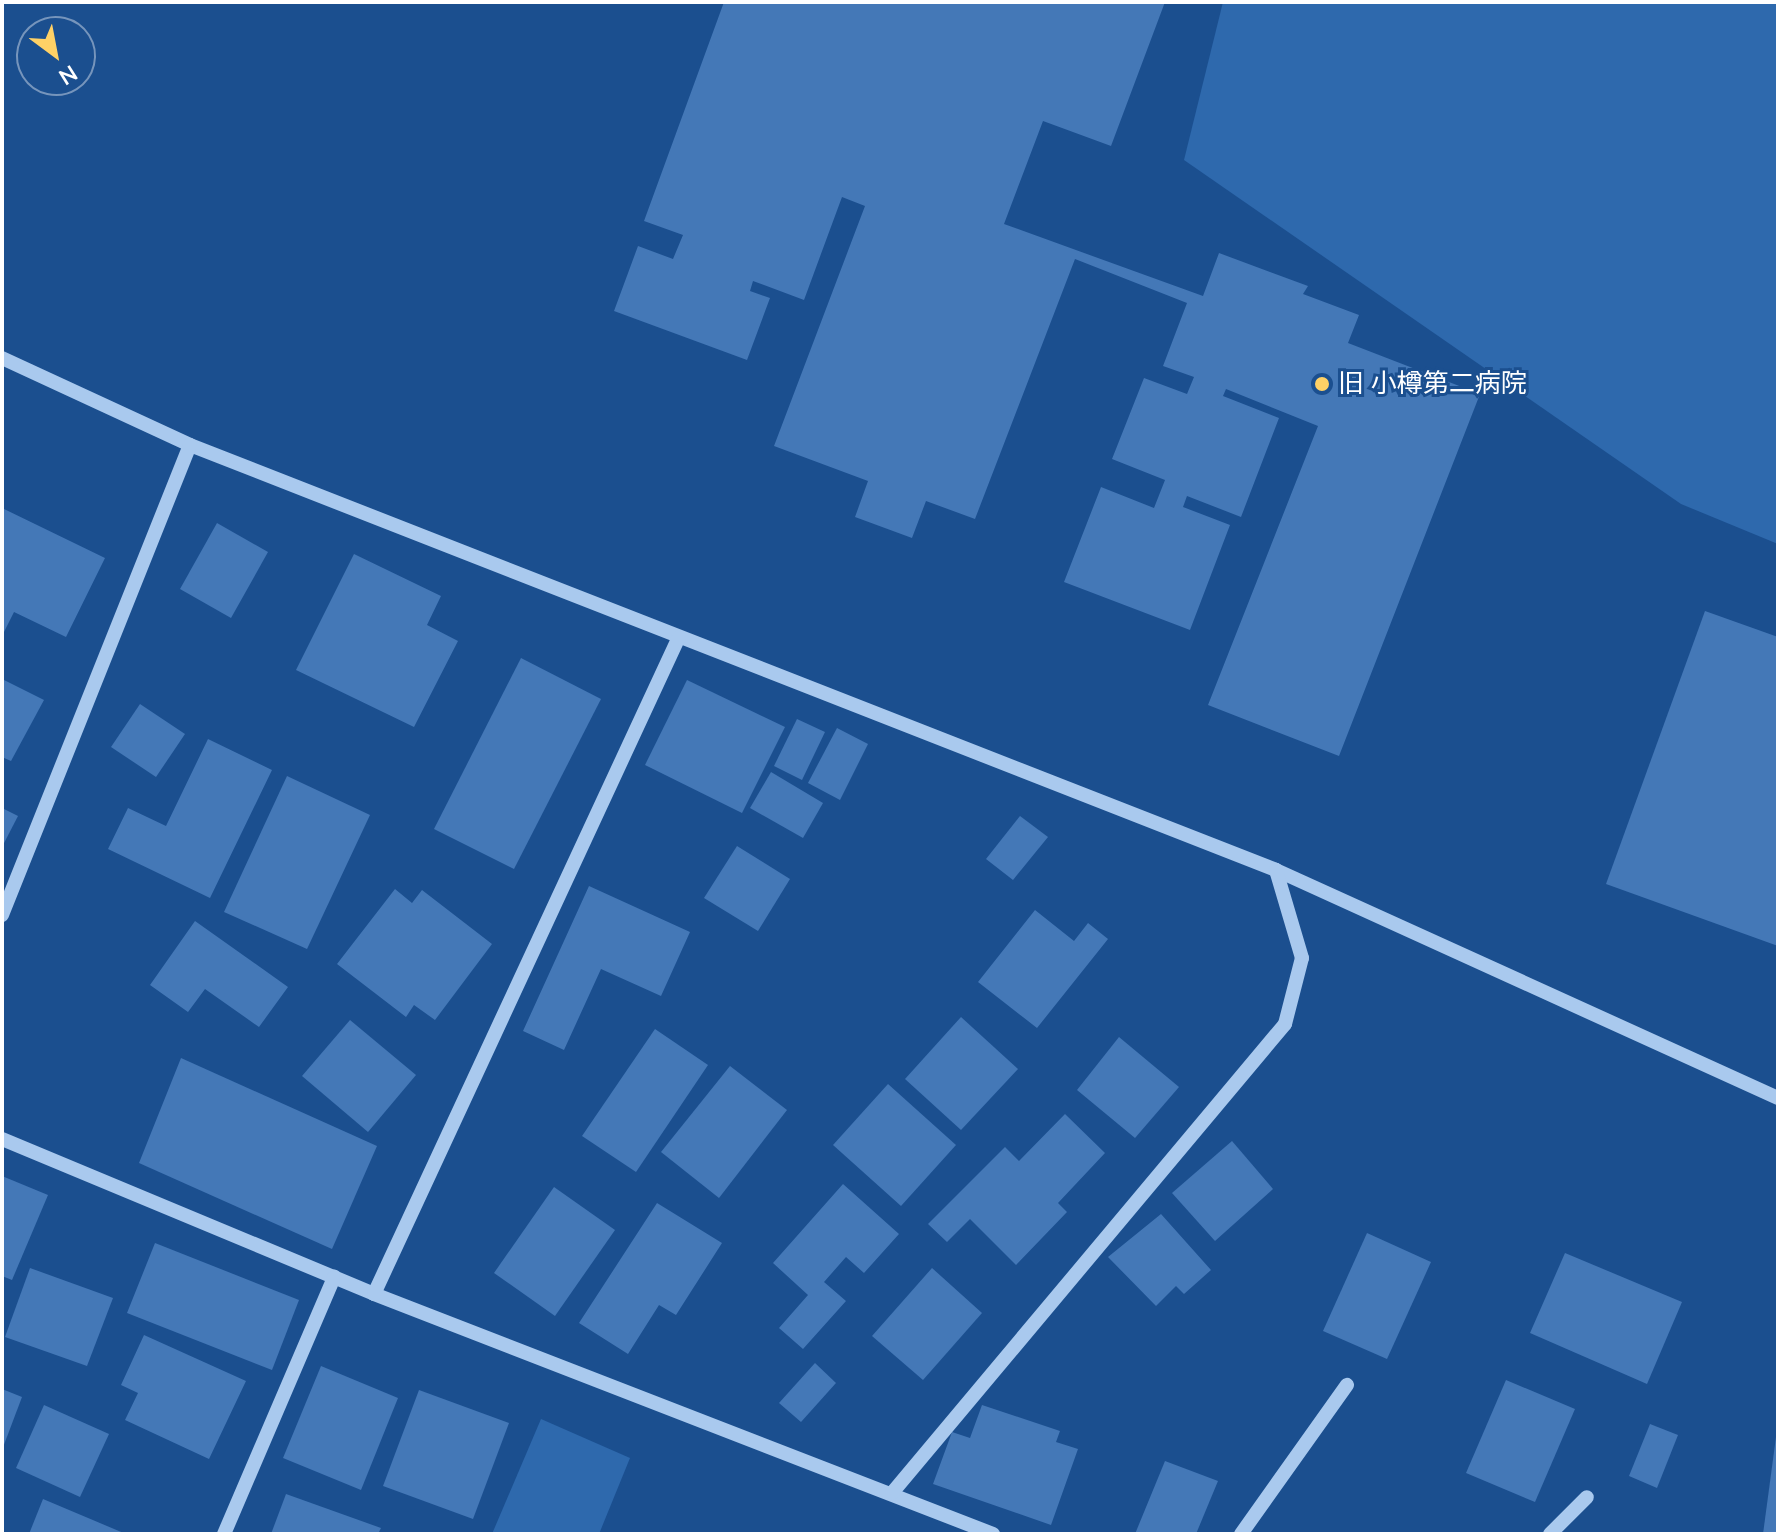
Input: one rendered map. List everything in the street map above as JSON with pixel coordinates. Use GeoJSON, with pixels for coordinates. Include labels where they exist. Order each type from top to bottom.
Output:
{"type":"FeatureCollection","features":[{"type":"Feature","properties":{"kind":"street"},"geometry":{"type":"LineString","coordinates":[[2,358],[190,445],[1276,870],[1778,1098]]}},
{"type":"Feature","properties":{"kind":"street"},"geometry":{"type":"LineString","coordinates":[[2,915],[190,445]]}},
{"type":"Feature","properties":{"kind":"street"},"geometry":{"type":"LineString","coordinates":[[374,1294],[679,637]]}},
{"type":"Feature","properties":{"kind":"street"},"geometry":{"type":"LineString","coordinates":[[892,1493],[1285,1024],[1302,958],[1276,870]]}},
{"type":"Feature","properties":{"kind":"street"},"geometry":{"type":"LineString","coordinates":[[2,1139],[374,1294],[892,1493],[970,1529],[993,1534]]}},
{"type":"Feature","properties":{"kind":"street"},"geometry":{"type":"LineString","coordinates":[[224,1534],[334,1277]]}},
{"type":"Feature","properties":{"kind":"street"},"geometry":{"type":"LineString","coordinates":[[1241,1534],[1347,1385]]}},
{"type":"Feature","properties":{"kind":"street"},"geometry":{"type":"LineString","coordinates":[[1550,1534],[1587,1497]]}},
{"type":"Feature","properties":{"kind":"shaded area"},"geometry":{"type":"Polygon","coordinates":[[[1223,2],[1778,2],[1778,544],[1681,504],[1184,160],[1223,2]]]}},
{"type":"Feature","properties":{"kind":"shaded area"},"geometry":{"type":"Polygon","coordinates":[[[541,1419],[630,1458],[599,1534],[492,1534],[541,1419]]]}},
{"type":"Feature","properties":{"kind":"building","name":"旧 小樽第二病院"},"geometry":{"type":"Polygon","coordinates":[[[724,2],[1165,2],[1111,146],[1043,121],[1004,224],[1203,296],[1219,253],[1308,286],[1303,294],[1359,315],[1348,343],[1480,394],[1339,756],[1208,705],[1318,426],[1226,389],[1223,396],[1279,418],[1241,517],[1187,496],[1183,507],[1230,525],[1190,630],[1064,582],[1101,487],[1154,508],[1165,480],[1112,459],[1144,378],[1187,394],[1194,377],[1163,366],[1187,303],[1075,259],[975,519],[926,501],[912,538],[855,517],[868,481],[774,446],[865,206],[842,197],[804,300],[753,281],[750,291],[770,298],[747,360],[614,311],[638,246],[673,259],[683,235],[644,221],[724,2]]]}},
{"type":"Feature","properties":{"kind":"building"},"geometry":{"type":"Polygon","coordinates":[[[2,508],[105,558],[66,637],[14,612],[2,636],[2,508]]]}},
{"type":"Feature","properties":{"kind":"building"},"geometry":{"type":"Polygon","coordinates":[[[217,523],[268,552],[231,618],[180,589],[217,523]]]}},
{"type":"Feature","properties":{"kind":"building"},"geometry":{"type":"Polygon","coordinates":[[[354,554],[441,596],[427,625],[458,641],[414,727],[296,670],[354,554]]]}},
{"type":"Feature","properties":{"kind":"building"},"geometry":{"type":"Polygon","coordinates":[[[1705,611],[1778,637],[1778,946],[1606,884],[1705,611]]]}},
{"type":"Feature","properties":{"kind":"building"},"geometry":{"type":"Polygon","coordinates":[[[521,658],[601,699],[514,869],[434,829],[521,658]]]}},
{"type":"Feature","properties":{"kind":"building"},"geometry":{"type":"Polygon","coordinates":[[[2,679],[44,700],[11,761],[2,757],[2,679]]]}},
{"type":"Feature","properties":{"kind":"building"},"geometry":{"type":"Polygon","coordinates":[[[687,680],[785,727],[742,813],[645,765],[687,680]]]}},
{"type":"Feature","properties":{"kind":"building"},"geometry":{"type":"Polygon","coordinates":[[[140,704],[185,734],[156,777],[111,747],[140,704]]]}},
{"type":"Feature","properties":{"kind":"building"},"geometry":{"type":"Polygon","coordinates":[[[797,719],[825,732],[802,780],[774,766],[797,719]]]}},
{"type":"Feature","properties":{"kind":"building"},"geometry":{"type":"Polygon","coordinates":[[[837,728],[868,744],[840,800],[808,783],[837,728]]]}},
{"type":"Feature","properties":{"kind":"building"},"geometry":{"type":"Polygon","coordinates":[[[208,739],[272,770],[210,898],[108,849],[128,808],[166,826],[208,739]]]}},
{"type":"Feature","properties":{"kind":"building"},"geometry":{"type":"Polygon","coordinates":[[[771,772],[823,803],[803,838],[750,808],[771,772]]]}},
{"type":"Feature","properties":{"kind":"building"},"geometry":{"type":"Polygon","coordinates":[[[287,776],[370,815],[307,949],[224,912],[287,776]]]}},
{"type":"Feature","properties":{"kind":"building"},"geometry":{"type":"Polygon","coordinates":[[[2,808],[18,816],[2,847],[2,808]]]}},
{"type":"Feature","properties":{"kind":"building"},"geometry":{"type":"Polygon","coordinates":[[[1020,816],[1048,837],[1013,880],[986,859],[1020,816]]]}},
{"type":"Feature","properties":{"kind":"building"},"geometry":{"type":"Polygon","coordinates":[[[737,846],[790,879],[758,931],[704,898],[737,846]]]}},
{"type":"Feature","properties":{"kind":"building"},"geometry":{"type":"Polygon","coordinates":[[[589,886],[690,932],[661,996],[601,969],[564,1050],[523,1031],[589,886]]]}},
{"type":"Feature","properties":{"kind":"building"},"geometry":{"type":"Polygon","coordinates":[[[395,889],[412,903],[422,890],[492,944],[435,1020],[414,1005],[406,1017],[337,964],[395,889]]]}},
{"type":"Feature","properties":{"kind":"building"},"geometry":{"type":"Polygon","coordinates":[[[1035,910],[1074,941],[1088,923],[1108,939],[1037,1028],[978,982],[1035,910]]]}},
{"type":"Feature","properties":{"kind":"building"},"geometry":{"type":"Polygon","coordinates":[[[195,921],[288,987],[259,1027],[205,989],[188,1012],[150,985],[195,921]]]}},
{"type":"Feature","properties":{"kind":"building"},"geometry":{"type":"Polygon","coordinates":[[[961,1017],[1018,1069],[961,1130],[905,1079],[961,1017]]]}},
{"type":"Feature","properties":{"kind":"building"},"geometry":{"type":"Polygon","coordinates":[[[350,1020],[416,1075],[368,1132],[302,1076],[350,1020]]]}},
{"type":"Feature","properties":{"kind":"building"},"geometry":{"type":"Polygon","coordinates":[[[655,1029],[708,1065],[636,1172],[582,1136],[655,1029]]]}},
{"type":"Feature","properties":{"kind":"building"},"geometry":{"type":"Polygon","coordinates":[[[1119,1037],[1179,1087],[1135,1138],[1077,1090],[1119,1037]]]}},
{"type":"Feature","properties":{"kind":"building"},"geometry":{"type":"Polygon","coordinates":[[[181,1058],[377,1146],[332,1249],[139,1163],[181,1058]]]}},
{"type":"Feature","properties":{"kind":"building"},"geometry":{"type":"Polygon","coordinates":[[[730,1066],[787,1110],[719,1198],[661,1152],[730,1066]]]}},
{"type":"Feature","properties":{"kind":"building"},"geometry":{"type":"Polygon","coordinates":[[[888,1084],[956,1145],[901,1206],[833,1145],[888,1084]]]}},
{"type":"Feature","properties":{"kind":"building"},"geometry":{"type":"Polygon","coordinates":[[[1065,1114],[1105,1153],[1058,1203],[1067,1212],[1016,1265],[970,1219],[947,1242],[928,1224],[1005,1147],[1019,1161],[1065,1114]]]}},
{"type":"Feature","properties":{"kind":"building"},"geometry":{"type":"Polygon","coordinates":[[[1232,1141],[1273,1189],[1215,1241],[1172,1193],[1232,1141]]]}},
{"type":"Feature","properties":{"kind":"building"},"geometry":{"type":"Polygon","coordinates":[[[2,1176],[48,1195],[12,1280],[2,1276],[2,1176]]]}},
{"type":"Feature","properties":{"kind":"building"},"geometry":{"type":"Polygon","coordinates":[[[843,1184],[899,1234],[864,1273],[846,1257],[824,1282],[846,1301],[803,1349],[779,1328],[808,1295],[773,1263],[843,1184]]]}},
{"type":"Feature","properties":{"kind":"building"},"geometry":{"type":"Polygon","coordinates":[[[554,1187],[615,1230],[555,1316],[494,1273],[554,1187]]]}},
{"type":"Feature","properties":{"kind":"building"},"geometry":{"type":"Polygon","coordinates":[[[657,1203],[722,1243],[676,1315],[659,1305],[628,1354],[579,1323],[657,1203]]]}},
{"type":"Feature","properties":{"kind":"building"},"geometry":{"type":"Polygon","coordinates":[[[1161,1214],[1211,1270],[1184,1294],[1176,1286],[1156,1306],[1108,1257],[1161,1214]]]}},
{"type":"Feature","properties":{"kind":"building"},"geometry":{"type":"Polygon","coordinates":[[[1367,1233],[1431,1262],[1387,1359],[1323,1331],[1367,1233]]]}},
{"type":"Feature","properties":{"kind":"building"},"geometry":{"type":"Polygon","coordinates":[[[155,1243],[299,1300],[272,1370],[127,1313],[155,1243]]]}},
{"type":"Feature","properties":{"kind":"building"},"geometry":{"type":"Polygon","coordinates":[[[1565,1253],[1682,1302],[1647,1384],[1530,1333],[1565,1253]]]}},
{"type":"Feature","properties":{"kind":"building"},"geometry":{"type":"Polygon","coordinates":[[[30,1268],[113,1298],[87,1366],[5,1337],[30,1268]]]}},
{"type":"Feature","properties":{"kind":"building"},"geometry":{"type":"Polygon","coordinates":[[[932,1268],[982,1313],[923,1380],[872,1336],[932,1268]]]}},
{"type":"Feature","properties":{"kind":"building"},"geometry":{"type":"Polygon","coordinates":[[[144,1335],[246,1381],[209,1459],[125,1420],[138,1393],[121,1385],[144,1335]]]}},
{"type":"Feature","properties":{"kind":"building"},"geometry":{"type":"Polygon","coordinates":[[[815,1363],[836,1383],[801,1422],[779,1403],[815,1363]]]}},
{"type":"Feature","properties":{"kind":"building"},"geometry":{"type":"Polygon","coordinates":[[[321,1366],[398,1398],[361,1490],[283,1458],[321,1366]]]}},
{"type":"Feature","properties":{"kind":"building"},"geometry":{"type":"Polygon","coordinates":[[[1506,1380],[1575,1409],[1535,1502],[1466,1473],[1506,1380]]]}},
{"type":"Feature","properties":{"kind":"building"},"geometry":{"type":"Polygon","coordinates":[[[2,1389],[22,1397],[2,1450],[2,1389]]]}},
{"type":"Feature","properties":{"kind":"building"},"geometry":{"type":"Polygon","coordinates":[[[419,1390],[509,1423],[473,1519],[383,1486],[419,1390]]]}},
{"type":"Feature","properties":{"kind":"building"},"geometry":{"type":"Polygon","coordinates":[[[44,1405],[109,1434],[80,1497],[16,1468],[44,1405]]]}},
{"type":"Feature","properties":{"kind":"building"},"geometry":{"type":"Polygon","coordinates":[[[982,1405],[1060,1431],[1056,1442],[1078,1449],[1051,1525],[933,1484],[952,1432],[970,1438],[982,1405]]]}},
{"type":"Feature","properties":{"kind":"building"},"geometry":{"type":"Polygon","coordinates":[[[1650,1424],[1678,1435],[1657,1488],[1629,1476],[1650,1424]]]}},
{"type":"Feature","properties":{"kind":"building"},"geometry":{"type":"Polygon","coordinates":[[[1776,1437],[1778,1534],[1763,1534],[1776,1437]]]}},
{"type":"Feature","properties":{"kind":"building"},"geometry":{"type":"Polygon","coordinates":[[[1165,1461],[1218,1481],[1196,1534],[1135,1534],[1165,1461]]]}},
{"type":"Feature","properties":{"kind":"building"},"geometry":{"type":"Polygon","coordinates":[[[286,1494],[381,1528],[378,1534],[271,1534],[286,1494]]]}},
{"type":"Feature","properties":{"kind":"building"},"geometry":{"type":"Polygon","coordinates":[[[43,1499],[126,1534],[29,1534],[43,1499]]]}},
{"type":"Feature","properties":{"kind":"place","name":"旧 小樽第二病院"},"geometry":{"type":"Point","coordinates":[1322,384]}}]}
